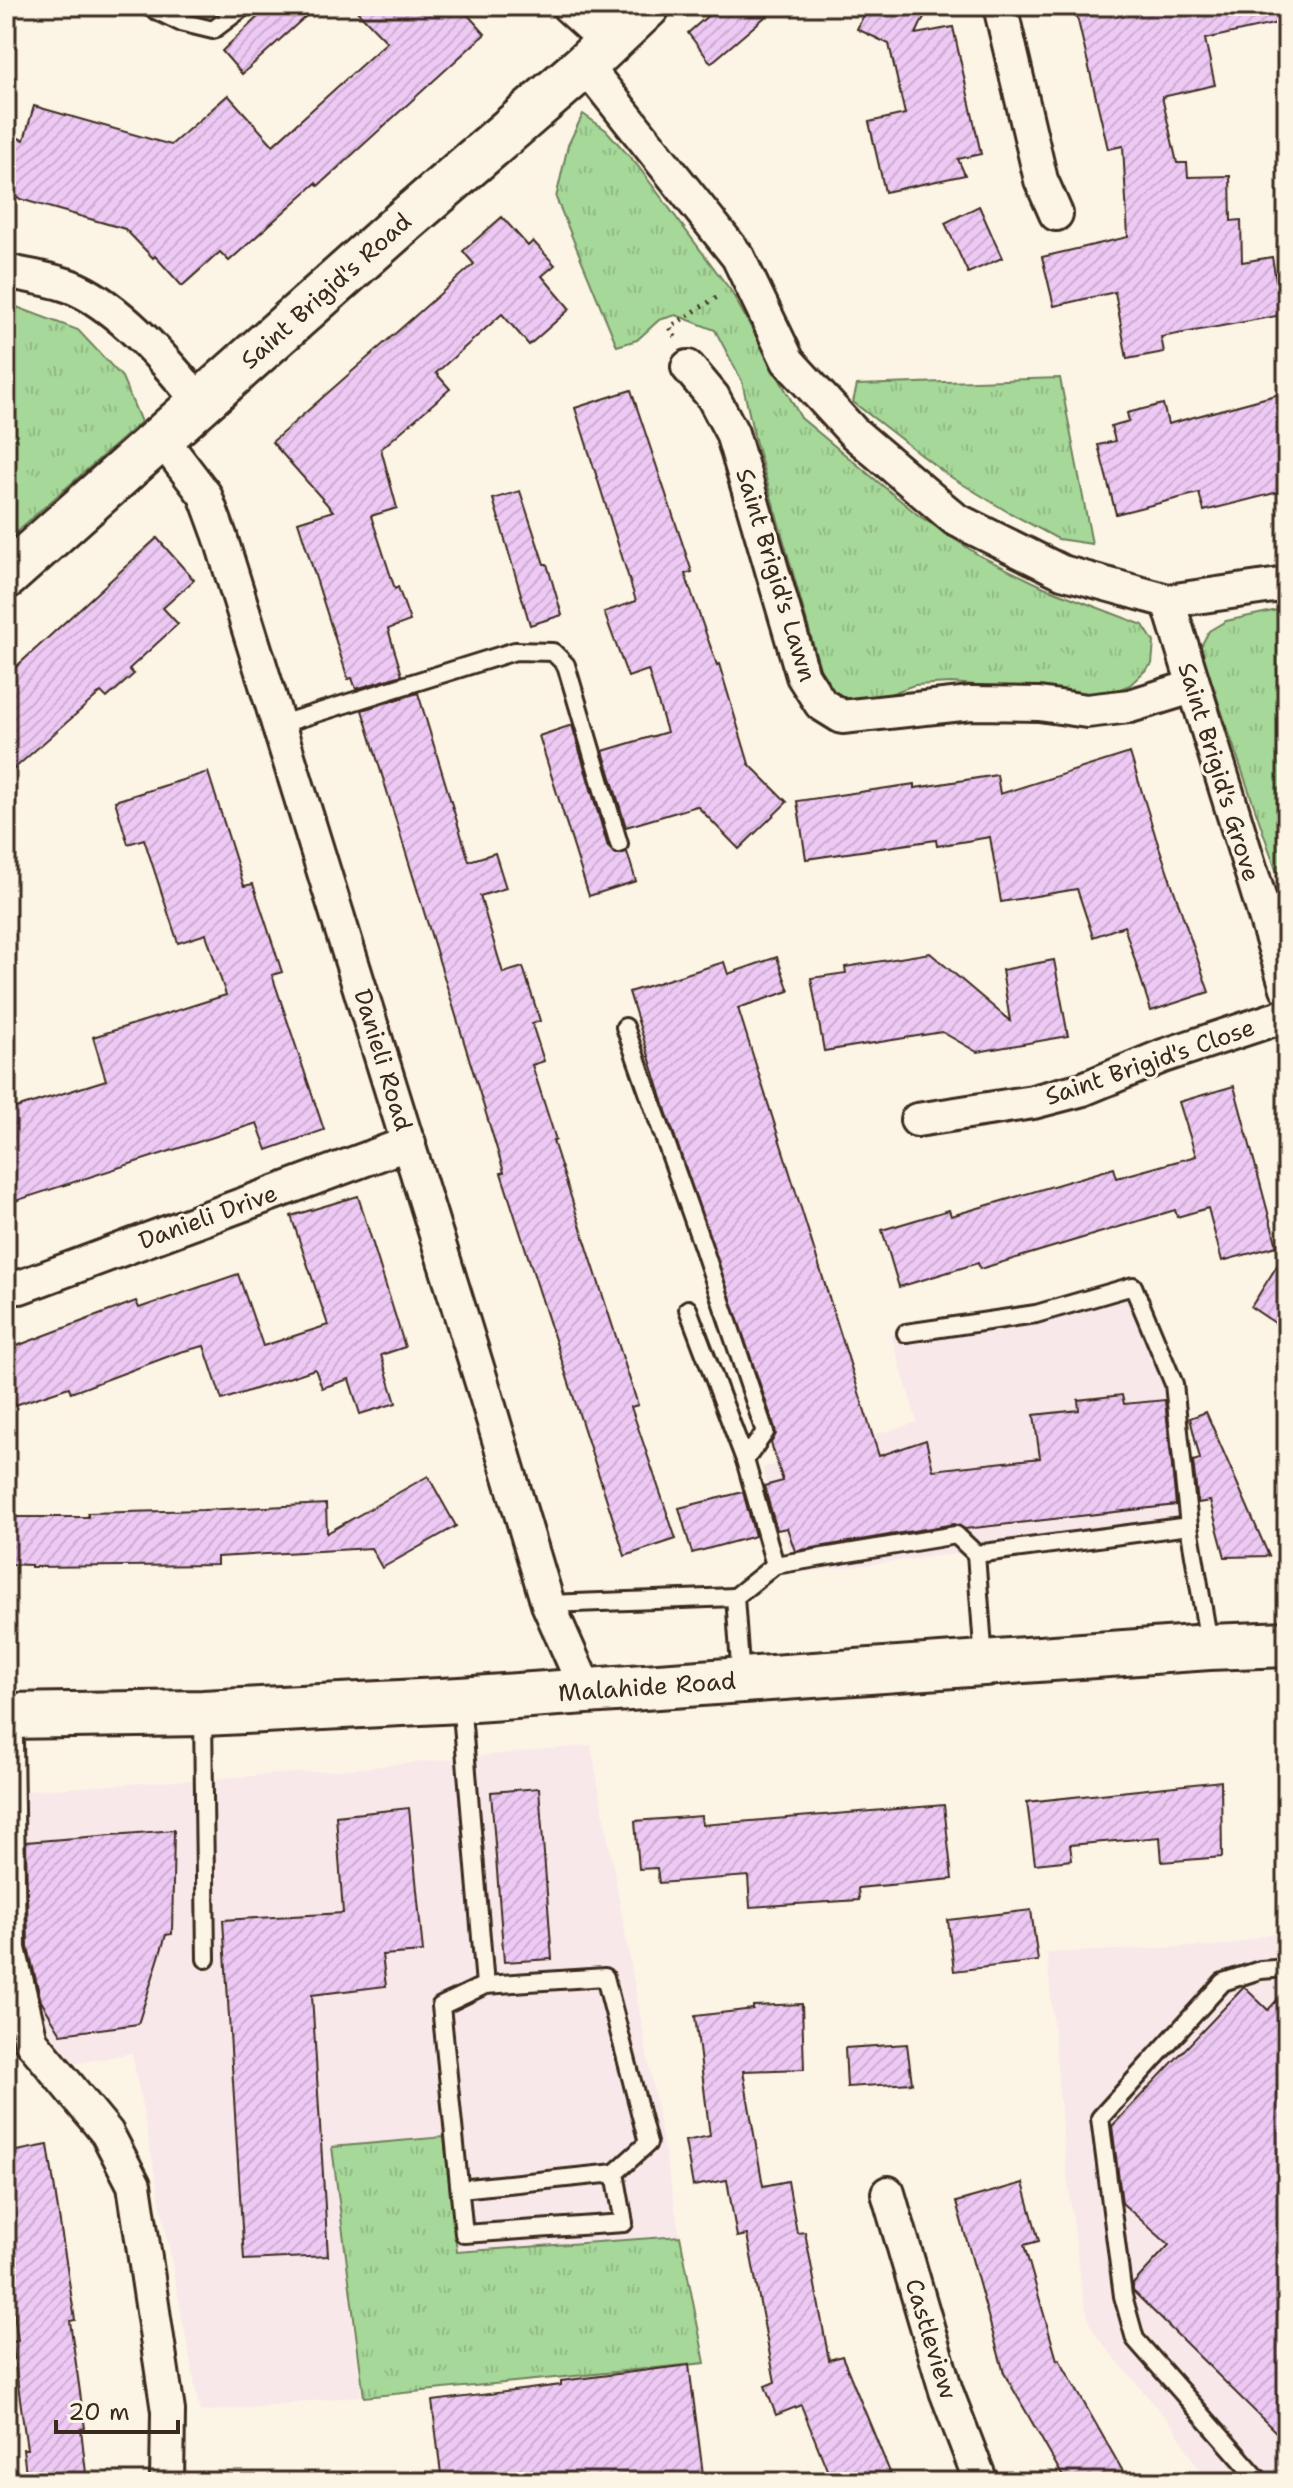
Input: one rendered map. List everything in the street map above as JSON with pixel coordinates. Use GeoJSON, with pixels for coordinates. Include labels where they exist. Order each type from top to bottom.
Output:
{"type":"FeatureCollection","features":[{"type":"Feature","properties":{"kind":"main road","name":"Saint Brigid's Road"},"geometry":{"type":"LineString","coordinates":[[6,576],[597,54],[647,6]]}},
{"type":"Feature","properties":{"kind":"main road","name":"Malahide Road"},"geometry":{"type":"LineString","coordinates":[[6,1716],[203,1713],[460,1700],[984,1662],[1287,1644]]}},
{"type":"Feature","properties":{"kind":"street"},"geometry":{"type":"LineString","coordinates":[[568,6],[597,54],[738,257],[788,361],[854,433],[955,519],[1062,572],[1168,601],[1287,584]]}},
{"type":"Feature","properties":{"kind":"street"},"geometry":{"type":"LineString","coordinates":[[1000,6],[1041,180],[1056,214]]}},
{"type":"Feature","properties":{"kind":"street"},"geometry":{"type":"LineString","coordinates":[[6,271],[73,287],[111,311],[144,340],[200,403]]}},
{"type":"Feature","properties":{"kind":"street","name":"Saint Brigid's Lawn"},"geometry":{"type":"LineString","coordinates":[[688,367],[713,397],[732,433],[803,676],[821,704],[842,717],[971,703],[1039,704],[1087,711],[1130,706],[1192,687]]}},
{"type":"Feature","properties":{"kind":"street","name":"Danieli Road"},"geometry":{"type":"LineString","coordinates":[[162,439],[205,495],[409,1143],[548,1604],[586,1690]]}},
{"type":"Feature","properties":{"kind":"street","name":"Saint Brigid's Grove"},"geometry":{"type":"LineString","coordinates":[[1168,601],[1287,988]]}},
{"type":"Feature","properties":{"kind":"street","name":"Saint Brigid's Close"},"geometry":{"type":"LineString","coordinates":[[917,1120],[1033,1102],[1083,1089],[1163,1056],[1287,1015]]}},
{"type":"Feature","properties":{"kind":"street","name":"Danieli Drive"},"geometry":{"type":"LineString","coordinates":[[6,1285],[20,1287],[409,1143]]}},
{"type":"Feature","properties":{"kind":"street"},"geometry":{"type":"LineString","coordinates":[[6,1740],[8,1949],[31,2041],[107,2133],[134,2185],[168,2411],[167,2482]]}},
{"type":"Feature","properties":{"kind":"street","name":"Castleview"},"geometry":{"type":"LineString","coordinates":[[888,2193],[946,2391],[981,2482]]}},
{"type":"Feature","properties":{"kind":"lane"},"geometry":{"type":"LineString","coordinates":[[147,6],[180,22],[213,30],[245,6]]}},
{"type":"Feature","properties":{"kind":"lane"},"geometry":{"type":"LineString","coordinates":[[278,725],[515,651],[553,652],[566,665],[619,844]]}},
{"type":"Feature","properties":{"kind":"lane"},"geometry":{"type":"LineString","coordinates":[[625,1027],[765,1432],[745,1460]]}},
{"type":"Feature","properties":{"kind":"lane"},"geometry":{"type":"LineString","coordinates":[[906,1333],[1036,1314],[1133,1286],[1174,1384],[1189,1526],[1209,1647]]}},
{"type":"Feature","properties":{"kind":"lane"},"geometry":{"type":"LineString","coordinates":[[688,1309],[745,1460],[775,1565]]}},
{"type":"Feature","properties":{"kind":"lane"},"geometry":{"type":"LineString","coordinates":[[976,1554],[1189,1526]]}},
{"type":"Feature","properties":{"kind":"lane"},"geometry":{"type":"LineString","coordinates":[[548,1604],[735,1597],[775,1565],[956,1535],[976,1554],[984,1662]]}},
{"type":"Feature","properties":{"kind":"lane"},"geometry":{"type":"LineString","coordinates":[[735,1597],[741,1682]]}},
{"type":"Feature","properties":{"kind":"lane"},"geometry":{"type":"LineString","coordinates":[[460,1700],[485,1985]]}},
{"type":"Feature","properties":{"kind":"lane"},"geometry":{"type":"LineString","coordinates":[[203,1713],[206,1959]]}},
{"type":"Feature","properties":{"kind":"lane"},"geometry":{"type":"LineString","coordinates":[[1261,2482],[1135,2339],[1123,2296],[1100,2118],[1223,1982],[1260,1970],[1287,1968]]}},
{"type":"Feature","properties":{"kind":"lane"},"geometry":{"type":"LineString","coordinates":[[460,2189],[615,2173],[648,2143],[605,1977],[485,1985],[441,2006],[464,2234],[624,2223],[615,2173]]}},
{"type":"Feature","properties":{"kind":"path"},"geometry":{"type":"LineString","coordinates":[[688,367],[670,327],[747,277]]}},
{"type":"Feature","properties":{"kind":"shaded area"},"geometry":{"type":"Polygon","coordinates":[[[1132,1287],[1174,1384],[1189,1526],[798,1573],[767,1493],[763,1468],[917,1422],[891,1335],[1036,1315],[1132,1287]]]}},
{"type":"Feature","properties":{"kind":"shaded area"},"geometry":{"type":"Polygon","coordinates":[[[591,1745],[680,2235],[457,2252],[443,2137],[332,2147],[361,2396],[200,2412],[132,2053],[36,2071],[6,2032],[6,1792],[341,1770],[591,1745]]]}},
{"type":"Feature","properties":{"kind":"shaded area"},"geometry":{"type":"Polygon","coordinates":[[[1276,1932],[1287,1932],[1287,2482],[1206,2482],[1175,2429],[1090,2325],[1083,2298],[1066,2168],[1047,1953],[1229,1945],[1276,1932]]]}},
{"type":"Feature","properties":{"kind":"green space"},"geometry":{"type":"Polygon","coordinates":[[[583,114],[606,130],[637,165],[731,291],[801,418],[918,515],[980,556],[1044,587],[1143,625],[1154,642],[1152,664],[1130,685],[1104,695],[951,683],[914,685],[882,697],[846,701],[825,686],[754,436],[742,381],[715,330],[676,315],[659,320],[637,340],[617,346],[556,198],[568,145],[583,114]]]}},
{"type":"Feature","properties":{"kind":"green space"},"geometry":{"type":"Polygon","coordinates":[[[6,303],[78,330],[122,377],[141,422],[6,541],[6,303]]]}},
{"type":"Feature","properties":{"kind":"green space"},"geometry":{"type":"Polygon","coordinates":[[[1060,378],[1092,544],[1058,539],[1008,512],[946,474],[853,402],[857,385],[1060,378]]]}},
{"type":"Feature","properties":{"kind":"green space"},"geometry":{"type":"Polygon","coordinates":[[[1287,608],[1287,902],[1200,648],[1209,631],[1226,621],[1287,608]]]}},
{"type":"Feature","properties":{"kind":"green space"},"geometry":{"type":"Polygon","coordinates":[[[444,2137],[457,2252],[680,2236],[705,2363],[364,2397],[332,2147],[444,2137]]]}},
{"type":"Feature","properties":{"kind":"building"},"geometry":{"type":"Polygon","coordinates":[[[269,6],[317,6],[242,74],[222,51],[269,6]]]}},
{"type":"Feature","properties":{"kind":"building"},"geometry":{"type":"Polygon","coordinates":[[[352,6],[460,6],[485,34],[318,186],[316,183],[229,261],[220,252],[182,286],[125,229],[6,195],[6,134],[24,140],[34,106],[171,145],[228,95],[273,145],[387,42],[352,6]]]}},
{"type":"Feature","properties":{"kind":"building"},"geometry":{"type":"Polygon","coordinates":[[[719,6],[778,6],[711,63],[688,33],[719,6]]]}},
{"type":"Feature","properties":{"kind":"building"},"geometry":{"type":"Polygon","coordinates":[[[868,6],[929,6],[916,34],[953,27],[981,154],[958,159],[965,175],[885,192],[869,122],[905,114],[889,44],[857,29],[868,6]]]}},
{"type":"Feature","properties":{"kind":"building"},"geometry":{"type":"Polygon","coordinates":[[[1104,6],[1287,6],[1287,21],[1205,39],[1215,85],[1162,97],[1177,163],[1187,163],[1188,177],[1230,176],[1231,221],[1241,220],[1242,262],[1272,257],[1282,315],[1161,337],[1164,352],[1127,359],[1115,292],[1054,306],[1042,257],[1128,237],[1123,146],[1108,149],[1076,12],[1104,6]]]}},
{"type":"Feature","properties":{"kind":"building"},"geometry":{"type":"Polygon","coordinates":[[[979,206],[1002,258],[968,273],[945,223],[979,206]]]}},
{"type":"Feature","properties":{"kind":"building"},"geometry":{"type":"Polygon","coordinates":[[[502,217],[528,246],[533,241],[555,265],[542,276],[570,309],[529,345],[502,314],[436,373],[450,389],[381,449],[397,508],[371,516],[395,589],[398,587],[410,621],[388,629],[402,675],[356,689],[352,678],[348,679],[298,522],[333,511],[272,442],[474,264],[463,251],[502,217]]]}},
{"type":"Feature","properties":{"kind":"building"},"geometry":{"type":"Polygon","coordinates":[[[631,390],[692,572],[685,574],[719,664],[749,764],[787,802],[739,849],[697,806],[626,827],[603,751],[667,732],[648,670],[628,677],[604,612],[636,601],[575,408],[631,390]]]}},
{"type":"Feature","properties":{"kind":"building"},"geometry":{"type":"Polygon","coordinates":[[[1287,392],[1287,490],[1204,511],[1199,493],[1116,514],[1098,445],[1115,441],[1111,426],[1129,421],[1127,413],[1163,404],[1168,424],[1287,392]]]}},
{"type":"Feature","properties":{"kind":"building"},"geometry":{"type":"Polygon","coordinates":[[[520,491],[562,615],[530,625],[493,499],[520,491]]]}},
{"type":"Feature","properties":{"kind":"building"},"geometry":{"type":"Polygon","coordinates":[[[157,538],[194,580],[163,608],[178,624],[129,669],[134,674],[107,698],[101,692],[6,776],[6,676],[157,538]]]}},
{"type":"Feature","properties":{"kind":"building"},"geometry":{"type":"Polygon","coordinates":[[[418,693],[469,861],[495,853],[506,888],[480,896],[503,973],[523,967],[540,1021],[532,1024],[544,1061],[532,1065],[556,1140],[553,1141],[638,1405],[631,1407],[676,1539],[625,1556],[501,1173],[504,1172],[362,710],[418,693]]]}},
{"type":"Feature","properties":{"kind":"building"},"geometry":{"type":"Polygon","coordinates":[[[572,725],[608,847],[616,854],[627,852],[636,881],[589,896],[539,736],[572,725]]]}},
{"type":"Feature","properties":{"kind":"building"},"geometry":{"type":"Polygon","coordinates":[[[1130,753],[1209,992],[1151,1011],[1124,926],[1093,937],[1077,889],[1001,902],[990,837],[937,846],[936,840],[806,859],[797,801],[997,775],[1000,794],[1130,753]]]}},
{"type":"Feature","properties":{"kind":"building"},"geometry":{"type":"Polygon","coordinates":[[[208,772],[244,886],[253,884],[282,972],[272,975],[324,1130],[267,1150],[257,1123],[6,1204],[6,1111],[106,1080],[93,1037],[226,995],[206,934],[178,943],[144,839],[128,844],[115,801],[208,772]]]}},
{"type":"Feature","properties":{"kind":"building"},"geometry":{"type":"Polygon","coordinates":[[[930,953],[1010,1021],[1002,970],[1054,960],[1068,1036],[977,1052],[942,1032],[824,1051],[811,978],[846,973],[845,967],[930,953]]]}},
{"type":"Feature","properties":{"kind":"building"},"geometry":{"type":"Polygon","coordinates":[[[777,957],[789,991],[738,1008],[879,1456],[926,1440],[933,1470],[1040,1458],[1034,1415],[1079,1410],[1078,1400],[1122,1395],[1124,1404],[1165,1400],[1176,1505],[965,1529],[954,1524],[795,1551],[787,1528],[777,1530],[764,1486],[783,1481],[771,1443],[776,1434],[775,1428],[666,1111],[629,992],[724,962],[728,974],[777,957]]]}},
{"type":"Feature","properties":{"kind":"building"},"geometry":{"type":"Polygon","coordinates":[[[1234,1086],[1277,1246],[1222,1261],[1208,1208],[1177,1217],[1175,1210],[980,1269],[978,1263],[899,1287],[882,1230],[949,1210],[951,1216],[1114,1168],[1117,1178],[1196,1156],[1179,1102],[1234,1086]]]}},
{"type":"Feature","properties":{"kind":"building"},"geometry":{"type":"Polygon","coordinates":[[[358,1196],[405,1347],[381,1355],[396,1403],[360,1414],[349,1379],[322,1388],[315,1369],[222,1400],[204,1346],[71,1393],[69,1387],[6,1408],[6,1350],[136,1301],[139,1308],[238,1274],[263,1346],[328,1325],[291,1216],[358,1196]]]}},
{"type":"Feature","properties":{"kind":"building"},"geometry":{"type":"Polygon","coordinates":[[[1287,1250],[1287,1331],[1251,1307],[1287,1250]]]}},
{"type":"Feature","properties":{"kind":"building"},"geometry":{"type":"Polygon","coordinates":[[[1206,1412],[1269,1556],[1225,1557],[1210,1501],[1198,1503],[1193,1461],[1200,1459],[1190,1418],[1206,1412]]]}},
{"type":"Feature","properties":{"kind":"building"},"geometry":{"type":"Polygon","coordinates":[[[428,1476],[456,1526],[382,1568],[371,1548],[217,1557],[217,1565],[31,1567],[6,1564],[6,1517],[88,1517],[88,1513],[326,1504],[327,1533],[428,1476]]]}},
{"type":"Feature","properties":{"kind":"building"},"geometry":{"type":"Polygon","coordinates":[[[743,1492],[755,1536],[692,1553],[679,1508],[743,1492]]]}},
{"type":"Feature","properties":{"kind":"building"},"geometry":{"type":"Polygon","coordinates":[[[1221,1781],[1222,1857],[1162,1862],[1160,1837],[1070,1845],[1072,1860],[1035,1864],[1027,1802],[1221,1781]]]}},
{"type":"Feature","properties":{"kind":"building"},"geometry":{"type":"Polygon","coordinates":[[[539,1788],[552,1959],[504,1962],[491,1792],[539,1788]]]}},
{"type":"Feature","properties":{"kind":"building"},"geometry":{"type":"Polygon","coordinates":[[[944,1805],[952,1879],[858,1888],[859,1900],[750,1907],[748,1876],[659,1883],[657,1868],[639,1869],[635,1821],[701,1816],[702,1825],[944,1805]]]}},
{"type":"Feature","properties":{"kind":"building"},"geometry":{"type":"Polygon","coordinates":[[[409,1808],[423,1952],[382,1955],[386,1986],[312,1995],[328,2256],[244,2260],[223,1920],[343,1913],[336,1816],[409,1808]]]}},
{"type":"Feature","properties":{"kind":"building"},"geometry":{"type":"Polygon","coordinates":[[[174,1830],[172,1934],[166,1935],[138,2024],[61,2034],[41,2001],[28,1947],[26,1842],[174,1830]]]}},
{"type":"Feature","properties":{"kind":"building"},"geometry":{"type":"Polygon","coordinates":[[[1031,1910],[1038,1961],[954,1971],[948,1920],[1031,1910]]]}},
{"type":"Feature","properties":{"kind":"building"},"geometry":{"type":"Polygon","coordinates":[[[1244,1987],[1268,2010],[1287,1989],[1287,2443],[1133,2291],[1133,2284],[1169,2245],[1122,2203],[1112,2126],[1244,1987]]]}},
{"type":"Feature","properties":{"kind":"building"},"geometry":{"type":"Polygon","coordinates":[[[802,2004],[804,2069],[743,2071],[763,2186],[788,2181],[797,2233],[805,2232],[829,2360],[842,2356],[894,2482],[832,2482],[801,2405],[776,2415],[765,2386],[775,2382],[747,2235],[737,2237],[727,2180],[693,2186],[685,2141],[710,2136],[695,2016],[753,2009],[753,2006],[802,2004]]]}},
{"type":"Feature","properties":{"kind":"building"},"geometry":{"type":"Polygon","coordinates":[[[907,2044],[912,2083],[847,2087],[845,2048],[907,2044]]]}},
{"type":"Feature","properties":{"kind":"building"},"geometry":{"type":"Polygon","coordinates":[[[48,2145],[75,2320],[70,2321],[85,2428],[81,2429],[87,2482],[27,2482],[23,2449],[27,2449],[12,2342],[18,2341],[6,2255],[6,2153],[48,2145]]]}},
{"type":"Feature","properties":{"kind":"building"},"geometry":{"type":"Polygon","coordinates":[[[1023,2183],[1039,2241],[1024,2245],[1057,2360],[1129,2482],[1066,2482],[1004,2373],[956,2202],[1023,2183]]]}},
{"type":"Feature","properties":{"kind":"building"},"geometry":{"type":"Polygon","coordinates":[[[689,2365],[704,2482],[442,2482],[432,2401],[689,2365]]]}}]}
